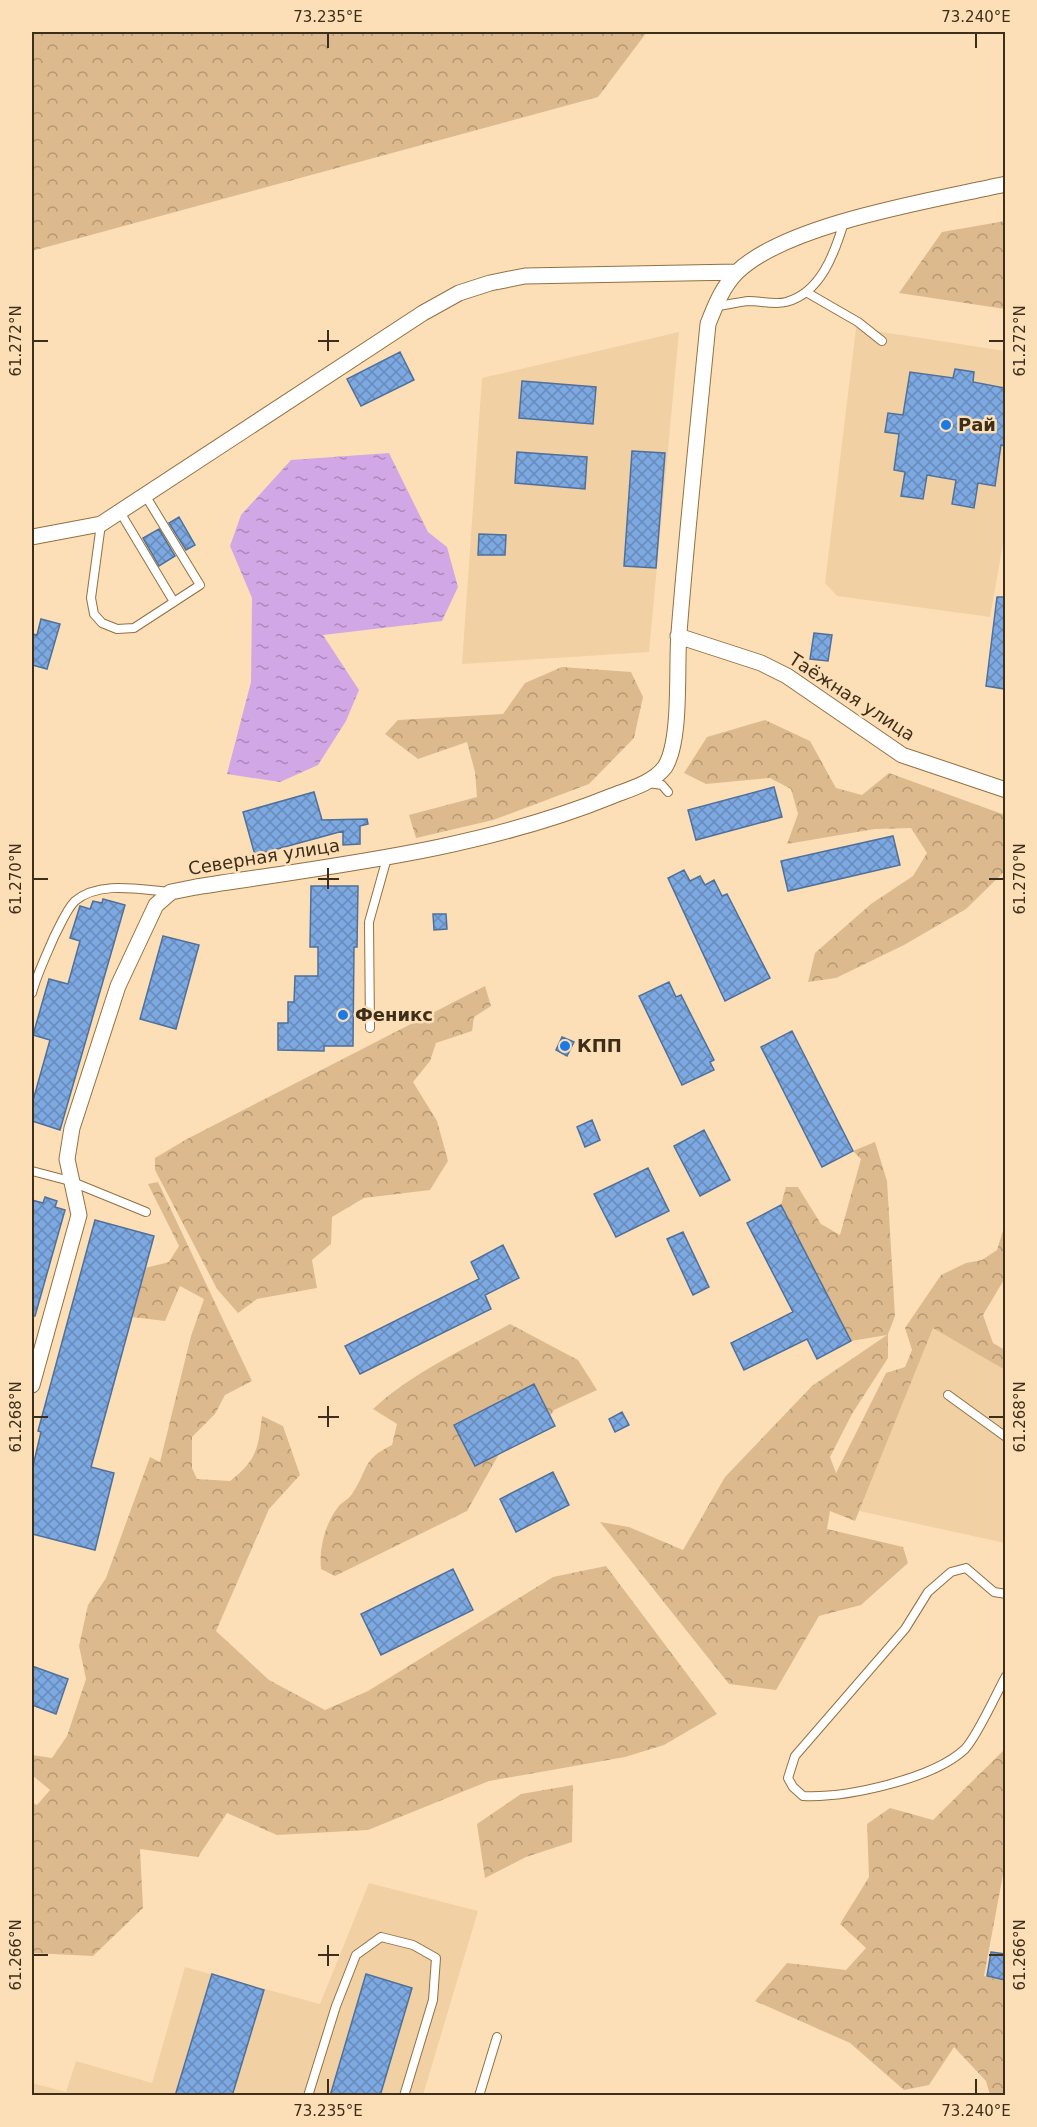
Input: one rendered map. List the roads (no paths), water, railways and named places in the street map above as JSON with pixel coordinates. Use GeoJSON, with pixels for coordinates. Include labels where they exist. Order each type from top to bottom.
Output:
{"type":"FeatureCollection","features":[{"type":"Feature","properties":{"kind":"street"},"geometry":{"type":"LineString","coordinates":[[714,306],[737,272],[765,252],[844,221],[1005,184]]}},
{"type":"Feature","properties":{"kind":"street"},"geometry":{"type":"LineString","coordinates":[[32,537],[101,524],[423,313],[459,293],[490,283],[525,276],[737,272]]}},
{"type":"Feature","properties":{"kind":"street","name":"Северная улица"},"geometry":{"type":"LineString","coordinates":[[32,1385],[80,1215],[70,1181],[67,1159],[72,1128],[118,986],[156,905],[171,892],[387,858],[482,839],[579,809],[646,783],[666,766],[674,743],[678,636],[708,324],[714,306]]}},
{"type":"Feature","properties":{"kind":"street","name":"Таёжная улица"},"geometry":{"type":"LineString","coordinates":[[678,636],[761,663],[787,676],[850,722],[902,755],[1005,790]]}},
{"type":"Feature","properties":{"kind":"lane"},"geometry":{"type":"LineString","coordinates":[[714,306],[747,301],[785,303],[806,292],[823,273],[835,251],[844,221]]}},
{"type":"Feature","properties":{"kind":"lane"},"geometry":{"type":"LineString","coordinates":[[806,292],[858,322],[882,341]]}},
{"type":"Feature","properties":{"kind":"lane"},"geometry":{"type":"LineString","coordinates":[[101,524],[91,598],[94,614],[102,623],[117,629],[134,628],[200,585],[145,495]]}},
{"type":"Feature","properties":{"kind":"lane"},"geometry":{"type":"LineString","coordinates":[[120,512],[174,602]]}},
{"type":"Feature","properties":{"kind":"lane"},"geometry":{"type":"LineString","coordinates":[[646,783],[656,783],[668,792]]}},
{"type":"Feature","properties":{"kind":"lane"},"geometry":{"type":"LineString","coordinates":[[370,1028],[369,922],[387,858]]}},
{"type":"Feature","properties":{"kind":"lane"},"geometry":{"type":"LineString","coordinates":[[32,993],[36,976],[58,929],[74,902],[90,892],[116,888],[171,892]]}},
{"type":"Feature","properties":{"kind":"lane"},"geometry":{"type":"LineString","coordinates":[[32,1171],[70,1181],[146,1212]]}},
{"type":"Feature","properties":{"kind":"lane"},"geometry":{"type":"LineString","coordinates":[[948,1395],[1005,1437]]}},
{"type":"Feature","properties":{"kind":"lane"},"geometry":{"type":"LineString","coordinates":[[1005,1594],[994,1592],[966,1568],[951,1572],[928,1592],[905,1629],[795,1756],[788,1778],[793,1787],[803,1796],[856,1794],[927,1771],[951,1759],[966,1747],[1005,1676]]}},
{"type":"Feature","properties":{"kind":"lane"},"geometry":{"type":"LineString","coordinates":[[308,2096],[336,2006],[356,1955],[381,1937],[413,1946],[436,1958],[433,2000],[404,2096]]}},
{"type":"Feature","properties":{"kind":"lane"},"geometry":{"type":"LineString","coordinates":[[479,2096],[497,2037]]}},
{"type":"Feature","properties":{"kind":"water"},"geometry":{"type":"Polygon","coordinates":[[[389,453],[428,532],[447,547],[458,587],[442,621],[323,635],[359,690],[346,721],[318,765],[280,782],[227,774],[251,682],[252,598],[230,546],[241,515],[291,460],[389,453]]]}},
{"type":"Feature","properties":{"kind":"place","name":"Рай"},"geometry":{"type":"Point","coordinates":[946,425]}},
{"type":"Feature","properties":{"kind":"place","name":"Феникс"},"geometry":{"type":"Point","coordinates":[343,1015]}},
{"type":"Feature","properties":{"kind":"place","name":"КПП"},"geometry":{"type":"Point","coordinates":[565,1046]}}]}
